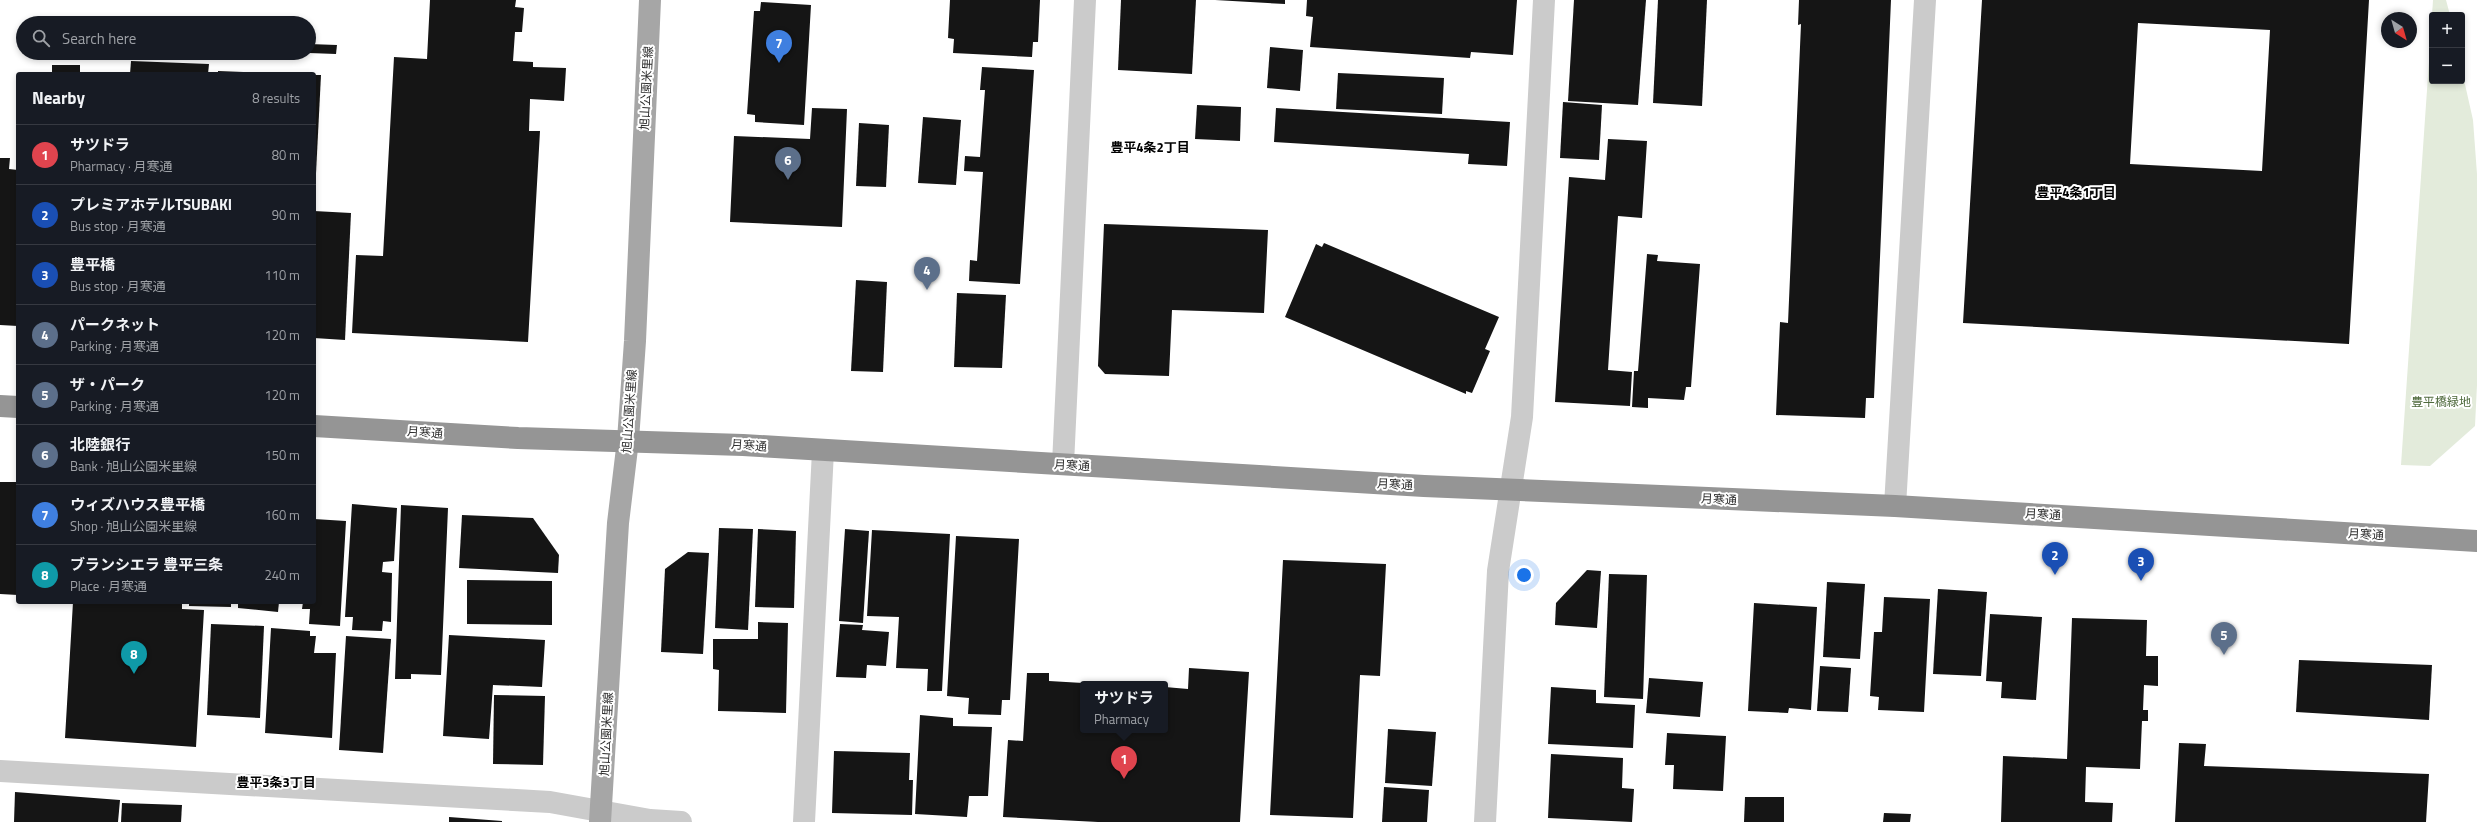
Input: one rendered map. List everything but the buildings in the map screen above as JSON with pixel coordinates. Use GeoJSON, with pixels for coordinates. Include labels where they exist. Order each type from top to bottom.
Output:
{"type":"FeatureCollection","features":[{"type":"Feature","properties":{"kind":"highway"},"geometry":{"type":"LineString","coordinates":[[0,406],[16,407]]}},
{"type":"Feature","properties":{"kind":"highway","name":"月寒通"},"geometry":{"type":"LineString","coordinates":[[316,426],[518,438],[628,440],[743,445],[823,451],[1512,489],[1895,506],[2477,541]]}},
{"type":"Feature","properties":{"kind":"main road","name":"旭山公園米里線"},"geometry":{"type":"LineString","coordinates":[[601,817],[618,522],[628,440],[650,0]]}},
{"type":"Feature","properties":{"kind":"street"},"geometry":{"type":"LineString","coordinates":[[1063,464],[1085,0]]}},
{"type":"Feature","properties":{"kind":"street"},"geometry":{"type":"LineString","coordinates":[[1485,822],[1498,571],[1512,489],[1522,417],[1544,0]]}},
{"type":"Feature","properties":{"kind":"street"},"geometry":{"type":"LineString","coordinates":[[1895,506],[1925,0]]}},
{"type":"Feature","properties":{"kind":"street"},"geometry":{"type":"LineString","coordinates":[[804,822],[823,451]]}},
{"type":"Feature","properties":{"kind":"street"},"geometry":{"type":"LineString","coordinates":[[0,771],[550,802],[601,817],[681,822]]}},
{"type":"Feature","properties":{"kind":"green space"},"geometry":{"type":"Polygon","coordinates":[[[2433,0],[2446,0],[2449,12],[2432,12],[2433,0]]]}},
{"type":"Feature","properties":{"kind":"green space","name":"豊平橋緑地"},"geometry":{"type":"Polygon","coordinates":[[[2429,61],[2429,84],[2465,84],[2473,120],[2477,174],[2477,385],[2475,426],[2430,466],[2401,465],[2429,61]]]}},
{"type":"Feature","properties":{"kind":"place","name":"ウィズハウス豊平橋"},"geometry":{"type":"Point","coordinates":[779,63]}},
{"type":"Feature","properties":{"kind":"place","name":"北陸銀行"},"geometry":{"type":"Point","coordinates":[788,180]}},
{"type":"Feature","properties":{"kind":"place","name":"パークネット"},"geometry":{"type":"Point","coordinates":[927,290]}},
{"type":"Feature","properties":{"kind":"place","name":"プレミアホテルTSUBAKI"},"geometry":{"type":"Point","coordinates":[2055,575]}},
{"type":"Feature","properties":{"kind":"place","name":"豊平橋"},"geometry":{"type":"Point","coordinates":[2141,581]}},
{"type":"Feature","properties":{"kind":"place","name":"ザ・パーク"},"geometry":{"type":"Point","coordinates":[2224,655]}},
{"type":"Feature","properties":{"kind":"place","name":"ブランシエラ 豊平三条"},"geometry":{"type":"Point","coordinates":[134,674]}},
{"type":"Feature","properties":{"kind":"place","name":"サツドラ"},"geometry":{"type":"Point","coordinates":[1124,779]}},
{"type":"Feature","properties":{"kind":"district","name":"豊平4条2丁目"},"geometry":{"type":"Point","coordinates":[1150,147]}},
{"type":"Feature","properties":{"kind":"district","name":"豊平4条1丁目"},"geometry":{"type":"Point","coordinates":[2076,192]}},
{"type":"Feature","properties":{"kind":"district","name":"豊平3条3丁目"},"geometry":{"type":"Point","coordinates":[276,782]}}]}
